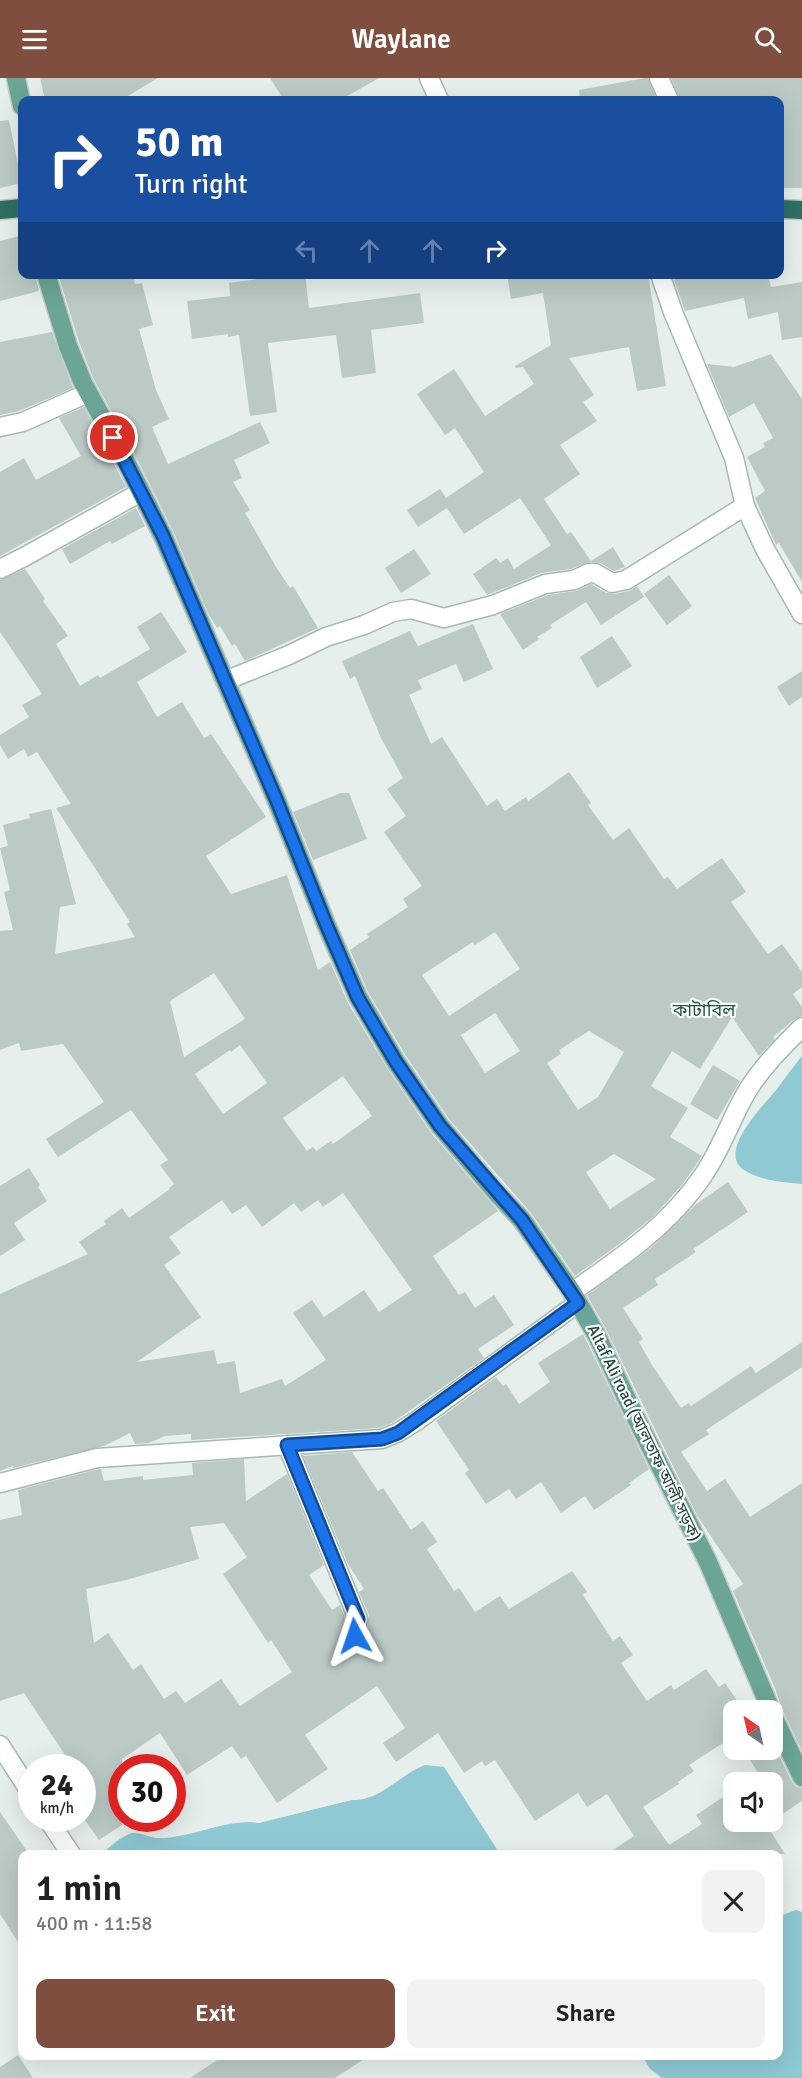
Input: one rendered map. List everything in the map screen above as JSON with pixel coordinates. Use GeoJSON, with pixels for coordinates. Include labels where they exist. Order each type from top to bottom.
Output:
{"type":"FeatureCollection","features":[{"type":"Feature","properties":{"kind":"highway"},"geometry":{"type":"LineString","coordinates":[[0,210],[18,208]]}},
{"type":"Feature","properties":{"kind":"highway"},"geometry":{"type":"LineString","coordinates":[[784,209],[802,210]]}},
{"type":"Feature","properties":{"kind":"main road"},"geometry":{"type":"LineString","coordinates":[[16,78],[20,96]]}},
{"type":"Feature","properties":{"kind":"main road","name":"Altaf Ali road (আলতাফ আলী সড়ক)"},"geometry":{"type":"LineString","coordinates":[[48,279],[68,346],[88,393],[163,536],[276,799],[335,945],[363,1006],[396,1062],[440,1126],[522,1220],[575,1297],[597,1336],[646,1440],[694,1533],[767,1700]]}},
{"type":"Feature","properties":{"kind":"main road","name":"Altaf Ali road (আলতাফ আলী সড়ক)"},"geometry":{"type":"LineString","coordinates":[[783,1736],[802,1777]]}},
{"type":"Feature","properties":{"kind":"street"},"geometry":{"type":"LineString","coordinates":[[429,78],[438,96]]}},
{"type":"Feature","properties":{"kind":"street"},"geometry":{"type":"LineString","coordinates":[[658,78],[667,96]]}},
{"type":"Feature","properties":{"kind":"street"},"geometry":{"type":"LineString","coordinates":[[662,279],[673,312],[734,458],[746,506],[765,549],[802,614]]}},
{"type":"Feature","properties":{"kind":"street"},"geometry":{"type":"LineString","coordinates":[[0,427],[23,422],[88,393]]}},
{"type":"Feature","properties":{"kind":"street"},"geometry":{"type":"LineString","coordinates":[[0,569],[141,492]]}},
{"type":"Feature","properties":{"kind":"street"},"geometry":{"type":"LineString","coordinates":[[225,681],[326,637],[364,625],[393,612],[411,609],[444,618],[493,604],[545,584],[574,580],[588,573],[595,573],[612,583],[626,580],[746,506]]}},
{"type":"Feature","properties":{"kind":"street"},"geometry":{"type":"LineString","coordinates":[[0,1483],[97,1458],[382,1439],[398,1433],[575,1297],[676,1211],[705,1174],[747,1093],[764,1068],[802,1027]]}},
{"type":"Feature","properties":{"kind":"street"},"geometry":{"type":"LineString","coordinates":[[287,1445],[358,1619],[355,1633],[357,1644]]}},
{"type":"Feature","properties":{"kind":"street"},"geometry":{"type":"LineString","coordinates":[[0,1745],[18,1774]]}},
{"type":"Feature","properties":{"kind":"street"},"geometry":{"type":"LineString","coordinates":[[56,1832],[68,1850]]}},
{"type":"Feature","properties":{"kind":"water"},"geometry":{"type":"Polygon","coordinates":[[[802,1056],[802,1184],[758,1177],[744,1170],[737,1162],[736,1152],[739,1140],[754,1116],[802,1056]]]}},
{"type":"Feature","properties":{"kind":"water"},"geometry":{"type":"Polygon","coordinates":[[[425,1765],[444,1767],[497,1850],[106,1850],[132,1833],[156,1838],[172,1837],[234,1823],[259,1823],[362,1799],[381,1792],[425,1765]]]}},
{"type":"Feature","properties":{"kind":"water"},"geometry":{"type":"Polygon","coordinates":[[[796,1910],[802,1912],[802,2078],[662,2078],[650,2069],[645,2060],[783,2060],[783,1915],[796,1910]]]}},
{"type":"Feature","properties":{"kind":"building"},"geometry":{"type":"Polygon","coordinates":[[[40,78],[158,78],[128,96],[44,96],[40,78]]]}},
{"type":"Feature","properties":{"kind":"building"},"geometry":{"type":"Polygon","coordinates":[[[270,78],[379,78],[347,96],[281,96],[270,78]]]}},
{"type":"Feature","properties":{"kind":"building"},"geometry":{"type":"Polygon","coordinates":[[[648,78],[655,96],[580,96],[579,90],[648,78]]]}},
{"type":"Feature","properties":{"kind":"building"},"geometry":{"type":"Polygon","coordinates":[[[671,78],[802,78],[802,188],[784,188],[784,96],[678,96],[671,78]]]}},
{"type":"Feature","properties":{"kind":"building"},"geometry":{"type":"Polygon","coordinates":[[[9,120],[18,164],[18,184],[0,188],[0,121],[9,120]]]}},
{"type":"Feature","properties":{"kind":"building"},"geometry":{"type":"Polygon","coordinates":[[[18,236],[18,279],[36,279],[39,291],[0,301],[0,241],[18,236]]]}},
{"type":"Feature","properties":{"kind":"building"},"geometry":{"type":"Polygon","coordinates":[[[60,279],[134,279],[135,284],[142,283],[153,325],[139,329],[156,390],[169,419],[152,427],[168,464],[260,422],[270,443],[234,460],[242,478],[233,482],[250,510],[245,513],[276,567],[290,588],[293,586],[318,628],[245,661],[235,644],[232,646],[220,626],[217,628],[208,613],[173,531],[93,378],[60,279]]]}},
{"type":"Feature","properties":{"kind":"building"},"geometry":{"type":"Polygon","coordinates":[[[258,279],[306,279],[309,308],[420,293],[424,323],[371,330],[376,373],[342,378],[336,335],[268,343],[277,412],[250,416],[239,335],[228,337],[228,334],[192,339],[187,301],[230,296],[229,283],[258,279]]]}},
{"type":"Feature","properties":{"kind":"building"},"geometry":{"type":"Polygon","coordinates":[[[508,279],[649,279],[666,386],[637,391],[629,347],[569,358],[594,395],[583,402],[597,421],[560,445],[580,474],[544,499],[567,534],[571,532],[591,561],[613,547],[625,567],[614,571],[600,563],[589,562],[571,569],[541,573],[487,595],[473,574],[496,558],[500,563],[508,558],[514,569],[551,545],[520,498],[464,534],[447,508],[418,527],[407,510],[440,489],[446,498],[484,472],[455,428],[445,435],[417,394],[454,369],[485,416],[534,384],[523,367],[516,368],[515,366],[551,345],[543,293],[511,299],[508,279]]]}},
{"type":"Feature","properties":{"kind":"building"},"geometry":{"type":"Polygon","coordinates":[[[674,279],[769,279],[771,287],[802,282],[802,337],[782,340],[778,312],[748,319],[744,298],[685,311],[674,279]]]}},
{"type":"Feature","properties":{"kind":"building"},"geometry":{"type":"Polygon","coordinates":[[[52,332],[73,388],[19,411],[0,415],[0,342],[52,332]]]}},
{"type":"Feature","properties":{"kind":"building"},"geometry":{"type":"Polygon","coordinates":[[[771,354],[802,399],[802,582],[779,543],[776,545],[755,498],[765,491],[747,457],[765,447],[763,443],[773,438],[754,403],[729,417],[707,364],[734,367],[771,354]]]}},
{"type":"Feature","properties":{"kind":"building"},"geometry":{"type":"Polygon","coordinates":[[[84,407],[126,487],[0,556],[0,472],[24,458],[36,480],[81,456],[59,418],[84,407]]]}},
{"type":"Feature","properties":{"kind":"building"},"geometry":{"type":"Polygon","coordinates":[[[136,508],[145,526],[112,544],[110,541],[70,564],[62,549],[136,508]]]}},
{"type":"Feature","properties":{"kind":"building"},"geometry":{"type":"Polygon","coordinates":[[[414,549],[431,574],[401,593],[385,568],[414,549]]]}},
{"type":"Feature","properties":{"kind":"building"},"geometry":{"type":"Polygon","coordinates":[[[25,569],[45,599],[43,601],[68,636],[56,644],[80,686],[98,675],[100,678],[150,649],[137,627],[161,612],[187,652],[137,682],[157,717],[182,702],[204,738],[211,734],[266,817],[206,856],[231,894],[287,875],[318,970],[330,962],[348,1003],[387,1068],[431,1133],[498,1211],[433,1256],[459,1295],[465,1292],[475,1308],[494,1295],[514,1325],[478,1349],[484,1358],[392,1423],[379,1428],[191,1440],[191,1434],[165,1436],[149,1443],[135,1444],[130,1433],[104,1446],[13,1468],[13,1466],[0,1471],[0,1294],[88,1254],[79,1242],[106,1224],[104,1221],[122,1208],[129,1218],[174,1184],[160,1165],[168,1160],[131,1110],[58,1157],[46,1139],[104,1102],[63,1044],[21,1051],[19,1043],[0,1050],[0,931],[13,930],[4,892],[10,890],[0,848],[8,846],[3,825],[30,818],[29,814],[51,809],[76,904],[60,907],[55,954],[135,937],[127,924],[130,922],[56,808],[71,804],[37,752],[28,757],[24,749],[8,759],[0,745],[0,735],[29,717],[22,705],[42,694],[0,632],[0,580],[25,569]],[[214,973],[170,1001],[184,1057],[245,1019],[214,973]],[[240,1045],[231,1052],[230,1050],[195,1074],[223,1114],[267,1083],[240,1045]],[[343,1076],[283,1118],[307,1151],[313,1147],[316,1151],[331,1141],[333,1144],[372,1116],[343,1076]],[[343,1193],[323,1207],[318,1200],[301,1212],[294,1203],[262,1227],[246,1205],[232,1214],[222,1200],[169,1237],[181,1253],[164,1265],[201,1317],[137,1362],[214,1350],[217,1364],[235,1361],[240,1393],[282,1379],[285,1386],[326,1360],[293,1313],[312,1300],[324,1317],[364,1290],[379,1312],[412,1290],[343,1193]]]}},
{"type":"Feature","properties":{"kind":"building"},"geometry":{"type":"Polygon","coordinates":[[[669,575],[692,606],[667,625],[644,594],[669,575]]]}},
{"type":"Feature","properties":{"kind":"building"},"geometry":{"type":"Polygon","coordinates":[[[591,584],[606,593],[614,594],[629,591],[637,586],[644,597],[601,625],[586,602],[550,625],[552,628],[537,637],[539,639],[523,650],[500,614],[548,595],[576,591],[591,584]]]}},
{"type":"Feature","properties":{"kind":"building"},"geometry":{"type":"Polygon","coordinates":[[[473,624],[493,669],[464,682],[456,664],[418,680],[422,689],[409,695],[431,744],[442,737],[487,806],[497,799],[505,811],[526,797],[528,801],[569,772],[591,803],[588,805],[613,840],[629,828],[664,879],[668,877],[677,889],[722,858],[746,892],[731,902],[768,954],[782,944],[802,972],[802,987],[793,994],[802,1007],[802,1016],[773,1037],[775,1039],[759,1056],[732,1017],[700,1069],[672,1051],[651,1086],[688,1108],[670,1137],[702,1156],[682,1185],[653,1217],[575,1276],[531,1213],[449,1119],[406,1056],[368,992],[350,950],[369,937],[367,934],[408,907],[403,899],[422,886],[384,832],[406,816],[387,789],[403,778],[381,738],[355,676],[350,679],[342,661],[410,631],[418,646],[473,624]],[[495,932],[475,945],[473,942],[422,975],[449,1016],[520,969],[495,932]],[[495,1013],[461,1035],[485,1073],[520,1051],[495,1013]],[[589,1031],[559,1050],[561,1054],[547,1063],[578,1110],[598,1097],[624,1052],[589,1031]],[[614,1154],[586,1172],[610,1209],[656,1179],[614,1154]]]}},
{"type":"Feature","properties":{"kind":"building"},"geometry":{"type":"Polygon","coordinates":[[[612,636],[632,666],[597,688],[580,657],[612,636]]]}},
{"type":"Feature","properties":{"kind":"building"},"geometry":{"type":"Polygon","coordinates":[[[802,671],[802,697],[789,706],[777,687],[802,671]]]}},
{"type":"Feature","properties":{"kind":"building"},"geometry":{"type":"Polygon","coordinates":[[[341,793],[349,793],[367,839],[313,860],[293,812],[341,793]]]}},
{"type":"Feature","properties":{"kind":"building"},"geometry":{"type":"Polygon","coordinates":[[[713,1065],[740,1081],[717,1120],[690,1104],[713,1065]]]}},
{"type":"Feature","properties":{"kind":"building"},"geometry":{"type":"Polygon","coordinates":[[[29,1168],[47,1201],[14,1223],[25,1240],[0,1256],[0,1186],[29,1168]]]}},
{"type":"Feature","properties":{"kind":"building"},"geometry":{"type":"Polygon","coordinates":[[[728,1182],[748,1212],[693,1249],[696,1252],[655,1279],[658,1285],[623,1308],[643,1339],[639,1342],[652,1365],[681,1408],[689,1403],[691,1406],[751,1366],[756,1373],[802,1342],[802,1367],[706,1430],[709,1434],[681,1452],[707,1491],[725,1479],[750,1517],[802,1483],[802,1751],[783,1711],[783,1700],[779,1700],[733,1591],[743,1584],[698,1517],[587,1295],[651,1248],[695,1205],[728,1182]]]}},
{"type":"Feature","properties":{"kind":"building"},"geometry":{"type":"Polygon","coordinates":[[[583,1334],[649,1469],[629,1483],[631,1485],[594,1510],[585,1496],[561,1513],[541,1482],[516,1499],[509,1489],[486,1504],[465,1473],[469,1470],[436,1421],[496,1377],[503,1386],[506,1384],[519,1404],[550,1382],[538,1363],[583,1334]]]}},
{"type":"Feature","properties":{"kind":"building"},"geometry":{"type":"Polygon","coordinates":[[[352,1452],[378,1491],[383,1488],[411,1530],[423,1521],[437,1542],[427,1549],[454,1591],[459,1588],[475,1612],[500,1596],[509,1609],[572,1571],[587,1592],[583,1595],[613,1641],[620,1636],[633,1655],[621,1663],[647,1701],[671,1685],[674,1690],[706,1669],[719,1687],[725,1683],[737,1700],[723,1700],[723,1743],[689,1765],[694,1771],[678,1782],[679,1784],[643,1807],[669,1845],[702,1824],[696,1815],[723,1797],[723,1832],[771,1832],[782,1850],[613,1850],[634,1836],[607,1794],[587,1807],[578,1793],[535,1821],[495,1760],[485,1766],[482,1761],[464,1773],[438,1733],[396,1762],[383,1743],[405,1728],[377,1686],[305,1735],[328,1769],[277,1803],[246,1756],[241,1759],[232,1746],[187,1775],[186,1754],[174,1754],[160,1733],[129,1754],[108,1754],[108,1832],[111,1832],[99,1840],[93,1832],[96,1832],[96,1754],[64,1754],[24,1693],[0,1701],[0,1520],[22,1515],[18,1490],[99,1469],[101,1469],[104,1481],[143,1476],[143,1480],[193,1475],[192,1463],[244,1459],[246,1501],[287,1474],[324,1565],[309,1575],[332,1610],[340,1605],[346,1620],[344,1635],[346,1647],[353,1654],[358,1655],[365,1652],[368,1647],[366,1633],[369,1615],[359,1592],[364,1589],[348,1564],[303,1456],[352,1452]],[[224,1523],[190,1527],[199,1559],[86,1589],[94,1643],[108,1633],[133,1670],[141,1664],[164,1699],[176,1691],[185,1703],[221,1679],[240,1706],[292,1672],[271,1640],[268,1643],[223,1574],[247,1557],[224,1523]]]}},
{"type":"Feature","properties":{"kind":"building"},"geometry":{"type":"Polygon","coordinates":[[[750,1760],[781,1760],[792,1782],[796,1787],[802,1788],[802,1801],[783,1814],[783,1772],[758,1772],[750,1760]]]}},
{"type":"Feature","properties":{"kind":"building"},"geometry":{"type":"Polygon","coordinates":[[[0,1812],[26,1850],[18,1850],[18,1942],[0,1914],[0,1812]]]}},
{"type":"Feature","properties":{"kind":"building"},"geometry":{"type":"Polygon","coordinates":[[[18,2055],[18,2060],[21,2060],[33,2078],[0,2078],[0,2067],[18,2055]]]}},
{"type":"Feature","properties":{"kind":"building"},"geometry":{"type":"Polygon","coordinates":[[[217,2060],[362,2060],[335,2078],[190,2078],[217,2060]]]}},
{"type":"Feature","properties":{"kind":"district","name":"কাটাবিল"},"geometry":{"type":"Point","coordinates":[704,1010]}},
{"type":"Feature","properties":{"kind":"route"},"geometry":{"type":"LineString","coordinates":[[113,438],[163,536],[276,799],[358,998],[378,1034],[440,1126],[522,1220],[578,1303],[398,1433],[382,1439],[287,1445],[358,1619],[355,1636]]}}]}
